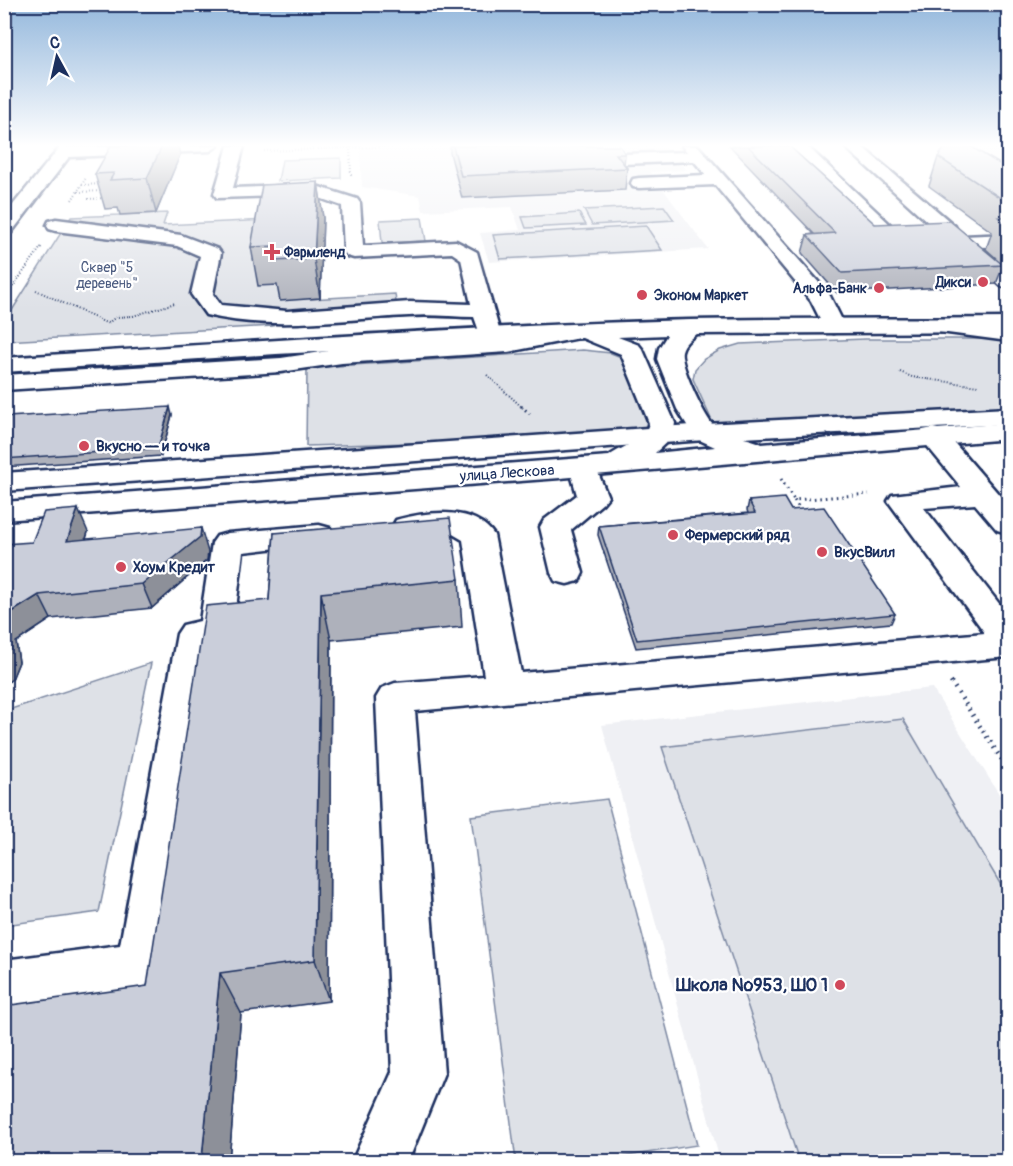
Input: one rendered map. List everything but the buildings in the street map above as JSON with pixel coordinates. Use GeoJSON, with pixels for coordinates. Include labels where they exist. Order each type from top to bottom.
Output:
{"type":"FeatureCollection","features":[{"type":"Feature","properties":{"kind":"main road"},"geometry":{"type":"LineString","coordinates":[[4,229],[26,200]]}},
{"type":"Feature","properties":{"kind":"main road"},"geometry":{"type":"LineString","coordinates":[[343,200],[351,203],[354,252],[456,246],[470,256],[490,335]]}},
{"type":"Feature","properties":{"kind":"main road"},"geometry":{"type":"LineString","coordinates":[[738,200],[821,299],[834,326]]}},
{"type":"Feature","properties":{"kind":"main road"},"geometry":{"type":"LineString","coordinates":[[854,200],[888,233],[1008,240]]}},
{"type":"Feature","properties":{"kind":"main road"},"geometry":{"type":"LineString","coordinates":[[915,200],[1008,282]]}},
{"type":"Feature","properties":{"kind":"main road"},"geometry":{"type":"LineString","coordinates":[[56,225],[181,241],[211,253],[202,294],[214,310],[240,316],[268,317],[426,308],[457,312],[483,310]]}},
{"type":"Feature","properties":{"kind":"main road"},"geometry":{"type":"LineString","coordinates":[[4,364],[581,331],[691,327],[1008,325]]}},
{"type":"Feature","properties":{"kind":"main road"},"geometry":{"type":"LineString","coordinates":[[939,326],[1008,334]]}},
{"type":"Feature","properties":{"kind":"main road"},"geometry":{"type":"LineString","coordinates":[[691,327],[674,340],[669,348],[669,359],[697,421],[705,432],[722,441],[766,452]]}},
{"type":"Feature","properties":{"kind":"main road"},"geometry":{"type":"LineString","coordinates":[[4,383],[281,365],[342,356],[508,345],[581,331],[631,350],[662,423],[658,436],[650,444],[613,465]]}},
{"type":"Feature","properties":{"kind":"main road","name":"улица Лескова"},"geometry":{"type":"LineString","coordinates":[[4,482],[705,432],[1008,416]]}},
{"type":"Feature","properties":{"kind":"main road","name":"улица Лескова"},"geometry":{"type":"LineString","coordinates":[[4,511],[515,473],[1008,431]]}},
{"type":"Feature","properties":{"kind":"main road"},"geometry":{"type":"LineString","coordinates":[[933,436],[1008,523]]}},
{"type":"Feature","properties":{"kind":"main road"},"geometry":{"type":"LineString","coordinates":[[175,449],[184,460],[369,447],[438,452],[515,473]]}},
{"type":"Feature","properties":{"kind":"main road"},"geometry":{"type":"LineString","coordinates":[[567,573],[555,527],[593,497],[583,467]]}},
{"type":"Feature","properties":{"kind":"main road"},"geometry":{"type":"LineString","coordinates":[[984,494],[903,501],[1005,649]]}},
{"type":"Feature","properties":{"kind":"main road"},"geometry":{"type":"LineString","coordinates":[[4,985],[140,966],[195,634],[216,632],[228,543],[456,523],[478,535],[505,688]]}},
{"type":"Feature","properties":{"kind":"main road"},"geometry":{"type":"LineString","coordinates":[[380,1161],[418,1073],[395,698],[930,651],[1005,649]]}},
{"type":"Feature","properties":{"kind":"path"},"geometry":{"type":"LineString","coordinates":[[36,290],[108,323],[111,331]]}},
{"type":"Feature","properties":{"kind":"path"},"geometry":{"type":"LineString","coordinates":[[108,323],[116,318],[133,316],[202,294]]}},
{"type":"Feature","properties":{"kind":"path"},"geometry":{"type":"LineString","coordinates":[[469,347],[473,363],[541,424],[551,444]]}},
{"type":"Feature","properties":{"kind":"path"},"geometry":{"type":"LineString","coordinates":[[900,372],[912,377],[982,386]]}},
{"type":"Feature","properties":{"kind":"path"},"geometry":{"type":"LineString","coordinates":[[779,476],[801,511],[793,512]]}},
{"type":"Feature","properties":{"kind":"path"},"geometry":{"type":"LineString","coordinates":[[794,500],[873,494]]}},
{"type":"Feature","properties":{"kind":"path"},"geometry":{"type":"LineString","coordinates":[[930,651],[1008,769]]}},
{"type":"Feature","properties":{"kind":"shaded area"},"geometry":{"type":"Polygon","coordinates":[[[421,200],[671,200],[708,249],[489,262],[480,233],[520,230],[512,207],[423,211],[421,200]]]}},
{"type":"Feature","properties":{"kind":"shaded area","name":"Школа №953, ШО 1"},"geometry":{"type":"Polygon","coordinates":[[[932,688],[1008,808],[1008,1161],[720,1161],[602,725],[932,688]]]}},
{"type":"Feature","properties":{"kind":"green space"},"geometry":{"type":"Polygon","coordinates":[[[664,206],[674,220],[592,225],[584,210],[664,206]]]}},
{"type":"Feature","properties":{"kind":"green space","name":"Сквер \"5 деревень\""},"geometry":{"type":"Polygon","coordinates":[[[167,213],[163,225],[269,220],[284,284],[310,299],[395,294],[398,318],[296,324],[296,321],[274,322],[273,326],[5,341],[4,323],[71,217],[167,213]]]}},
{"type":"Feature","properties":{"kind":"green space"},"geometry":{"type":"Polygon","coordinates":[[[579,213],[586,225],[526,228],[522,217],[579,213]]]}},
{"type":"Feature","properties":{"kind":"green space"},"geometry":{"type":"Polygon","coordinates":[[[422,218],[426,241],[382,243],[380,220],[422,218]]]}},
{"type":"Feature","properties":{"kind":"green space"},"geometry":{"type":"Polygon","coordinates":[[[646,226],[662,250],[500,259],[493,235],[646,226]]]}},
{"type":"Feature","properties":{"kind":"green space"},"geometry":{"type":"Polygon","coordinates":[[[865,339],[1008,339],[1008,415],[746,434],[718,427],[712,421],[693,379],[695,369],[704,359],[720,350],[740,344],[865,339]]]}},
{"type":"Feature","properties":{"kind":"green space"},"geometry":{"type":"Polygon","coordinates":[[[583,350],[611,353],[626,359],[647,410],[646,426],[633,433],[435,445],[411,443],[306,446],[307,368],[583,350]]]}},
{"type":"Feature","properties":{"kind":"green space"},"geometry":{"type":"Polygon","coordinates":[[[151,663],[99,912],[5,925],[5,711],[151,663]]]}},
{"type":"Feature","properties":{"kind":"green space","name":"Школа №953, ШО 1"},"geometry":{"type":"Polygon","coordinates":[[[903,719],[1008,897],[1008,1161],[799,1161],[662,747],[903,719]]]}},
{"type":"Feature","properties":{"kind":"green space"},"geometry":{"type":"Polygon","coordinates":[[[607,799],[697,1145],[596,1161],[516,1161],[471,816],[607,799]]]}},
{"type":"Feature","properties":{"kind":"place","name":"Фармленд"},"geometry":{"type":"Point","coordinates":[272,252]}},
{"type":"Feature","properties":{"kind":"place","name":"Дикси"},"geometry":{"type":"Point","coordinates":[983,282]}},
{"type":"Feature","properties":{"kind":"place","name":"Альфа-Банк"},"geometry":{"type":"Point","coordinates":[879,288]}},
{"type":"Feature","properties":{"kind":"place","name":"Эконом Маркет"},"geometry":{"type":"Point","coordinates":[642,295]}},
{"type":"Feature","properties":{"kind":"place","name":"Вкусно — и точка"},"geometry":{"type":"Point","coordinates":[84,446]}},
{"type":"Feature","properties":{"kind":"place","name":"Фермерский ряд"},"geometry":{"type":"Point","coordinates":[673,535]}},
{"type":"Feature","properties":{"kind":"place","name":"ВкусВилл"},"geometry":{"type":"Point","coordinates":[822,552]}},
{"type":"Feature","properties":{"kind":"place","name":"Хоум Кредит"},"geometry":{"type":"Point","coordinates":[121,567]}},
{"type":"Feature","properties":{"kind":"place","name":"Школа №953, ШО 1"},"geometry":{"type":"Point","coordinates":[840,985]}}]}
